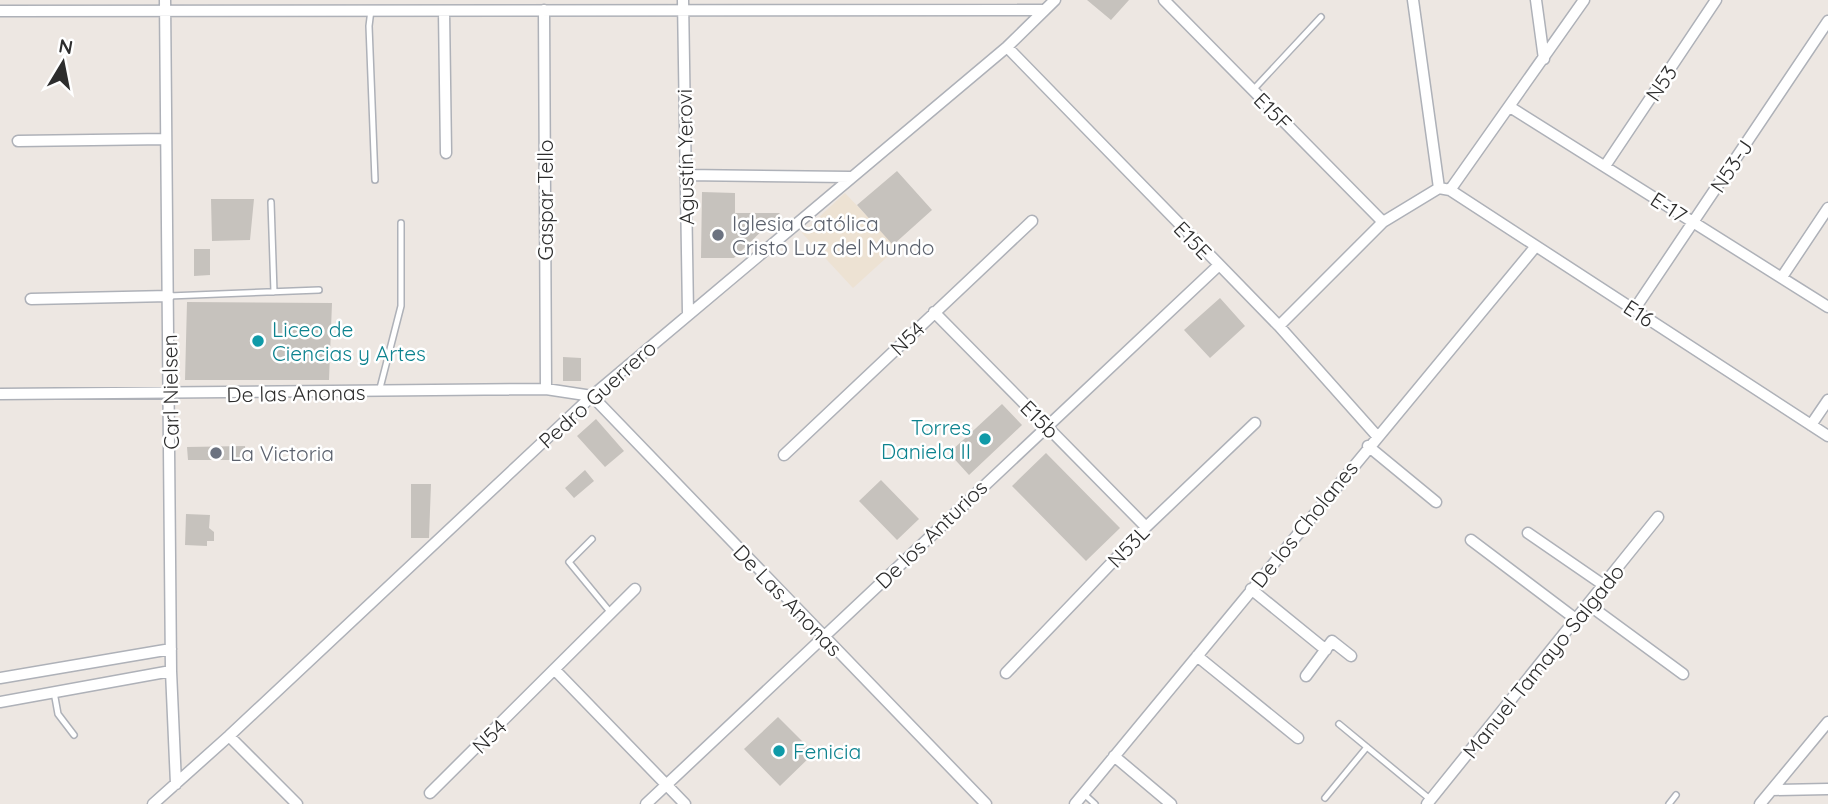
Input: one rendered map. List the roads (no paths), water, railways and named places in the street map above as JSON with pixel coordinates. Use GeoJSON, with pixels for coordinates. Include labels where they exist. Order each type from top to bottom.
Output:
{"type":"FeatureCollection","features":[{"type":"Feature","properties":{"kind":"street","name":"Pedro Guerrero"},"geometry":{"type":"LineString","coordinates":[[153,804],[592,396],[1007,47],[1055,0]]}},
{"type":"Feature","properties":{"kind":"street","name":"E15F"},"geometry":{"type":"LineString","coordinates":[[1164,0],[1383,222]]}},
{"type":"Feature","properties":{"kind":"street"},"geometry":{"type":"LineString","coordinates":[[1413,0],[1444,189]]}},
{"type":"Feature","properties":{"kind":"street"},"geometry":{"type":"LineString","coordinates":[[1536,0],[1544,59]]}},
{"type":"Feature","properties":{"kind":"street"},"geometry":{"type":"LineString","coordinates":[[1279,326],[1383,222],[1444,189],[1510,107],[1584,0]]}},
{"type":"Feature","properties":{"kind":"street","name":"N53"},"geometry":{"type":"LineString","coordinates":[[1605,166],[1716,0]]}},
{"type":"Feature","properties":{"kind":"street"},"geometry":{"type":"LineString","coordinates":[[4,7],[165,6],[371,10],[384,5],[444,11],[466,6],[544,10],[556,5],[683,5],[1042,10]]}},
{"type":"Feature","properties":{"kind":"street","name":"Agustín Yerovi"},"geometry":{"type":"LineString","coordinates":[[683,5],[688,314]]}},
{"type":"Feature","properties":{"kind":"street","name":"Carl Nielsen"},"geometry":{"type":"LineString","coordinates":[[165,6],[171,671],[176,784]]}},
{"type":"Feature","properties":{"kind":"street","name":"Gaspar Tello"},"geometry":{"type":"LineString","coordinates":[[544,10],[546,389]]}},
{"type":"Feature","properties":{"kind":"street"},"geometry":{"type":"LineString","coordinates":[[444,11],[446,153]]}},
{"type":"Feature","properties":{"kind":"street","name":"N53-J"},"geometry":{"type":"LineString","coordinates":[[1634,310],[1828,21]]}},
{"type":"Feature","properties":{"kind":"street","name":"E15E"},"geometry":{"type":"LineString","coordinates":[[1007,47],[1279,326],[1377,436]]}},
{"type":"Feature","properties":{"kind":"street","name":"E-17"},"geometry":{"type":"LineString","coordinates":[[1510,107],[1828,307]]}},
{"type":"Feature","properties":{"kind":"street"},"geometry":{"type":"LineString","coordinates":[[18,141],[166,139]]}},
{"type":"Feature","properties":{"kind":"street"},"geometry":{"type":"LineString","coordinates":[[685,176],[850,177]]}},
{"type":"Feature","properties":{"kind":"street","name":"E16"},"geometry":{"type":"LineString","coordinates":[[1444,189],[1828,436]]}},
{"type":"Feature","properties":{"kind":"street"},"geometry":{"type":"LineString","coordinates":[[1782,277],[1828,208]]}},
{"type":"Feature","properties":{"kind":"street","name":"N54"},"geometry":{"type":"LineString","coordinates":[[784,455],[1032,221]]}},
{"type":"Feature","properties":{"kind":"street","name":"De los Cholanes"},"geometry":{"type":"LineString","coordinates":[[1075,804],[1368,446],[1536,246]]}},
{"type":"Feature","properties":{"kind":"street","name":"De los Anturios"},"geometry":{"type":"LineString","coordinates":[[646,804],[1218,266]]}},
{"type":"Feature","properties":{"kind":"street"},"geometry":{"type":"LineString","coordinates":[[31,299],[169,296]]}},
{"type":"Feature","properties":{"kind":"street","name":"E15b"},"geometry":{"type":"LineString","coordinates":[[934,312],[1146,527]]}},
{"type":"Feature","properties":{"kind":"street","name":"De las Anonas"},"geometry":{"type":"LineString","coordinates":[[0,394],[170,395],[546,389],[592,396]]}},
{"type":"Feature","properties":{"kind":"street","name":"De Las Anonas"},"geometry":{"type":"LineString","coordinates":[[592,396],[986,804]]}},
{"type":"Feature","properties":{"kind":"street"},"geometry":{"type":"LineString","coordinates":[[1811,425],[1828,400]]}},
{"type":"Feature","properties":{"kind":"street","name":"N53L"},"geometry":{"type":"LineString","coordinates":[[1006,673],[1146,527],[1255,424]]}},
{"type":"Feature","properties":{"kind":"street"},"geometry":{"type":"LineString","coordinates":[[1368,446],[1436,502]]}},
{"type":"Feature","properties":{"kind":"street","name":"Manuel Tamayo Salgado"},"geometry":{"type":"LineString","coordinates":[[1429,802],[1658,517]]}},
{"type":"Feature","properties":{"kind":"street"},"geometry":{"type":"LineString","coordinates":[[1528,533],[1605,586]]}},
{"type":"Feature","properties":{"kind":"street"},"geometry":{"type":"LineString","coordinates":[[1471,540],[1577,620]]}},
{"type":"Feature","properties":{"kind":"street","name":"N54"},"geometry":{"type":"LineString","coordinates":[[430,793],[635,589]]}},
{"type":"Feature","properties":{"kind":"street"},"geometry":{"type":"LineString","coordinates":[[1251,589],[1325,650]]}},
{"type":"Feature","properties":{"kind":"street"},"geometry":{"type":"LineString","coordinates":[[1589,605],[1683,674]]}},
{"type":"Feature","properties":{"kind":"street"},"geometry":{"type":"LineString","coordinates":[[1306,676],[1332,641],[1351,656]]}},
{"type":"Feature","properties":{"kind":"street"},"geometry":{"type":"LineString","coordinates":[[0,678],[171,649]]}},
{"type":"Feature","properties":{"kind":"street"},"geometry":{"type":"LineString","coordinates":[[1197,656],[1298,738]]}},
{"type":"Feature","properties":{"kind":"street"},"geometry":{"type":"LineString","coordinates":[[555,670],[685,804]]}},
{"type":"Feature","properties":{"kind":"street"},"geometry":{"type":"LineString","coordinates":[[0,702],[171,671]]}},
{"type":"Feature","properties":{"kind":"street"},"geometry":{"type":"LineString","coordinates":[[1760,804],[1828,722]]}},
{"type":"Feature","properties":{"kind":"street"},"geometry":{"type":"LineString","coordinates":[[229,736],[297,804]]}},
{"type":"Feature","properties":{"kind":"street"},"geometry":{"type":"LineString","coordinates":[[1114,756],[1171,804]]}},
{"type":"Feature","properties":{"kind":"street"},"geometry":{"type":"LineString","coordinates":[[1772,790],[1828,789]]}},
{"type":"Feature","properties":{"kind":"lane"},"geometry":{"type":"LineString","coordinates":[[371,10],[369,26],[375,180]]}},
{"type":"Feature","properties":{"kind":"lane"},"geometry":{"type":"LineString","coordinates":[[1252,90],[1321,17]]}},
{"type":"Feature","properties":{"kind":"lane"},"geometry":{"type":"LineString","coordinates":[[271,202],[274,292]]}},
{"type":"Feature","properties":{"kind":"lane"},"geometry":{"type":"LineString","coordinates":[[379,392],[401,306],[401,223]]}},
{"type":"Feature","properties":{"kind":"lane"},"geometry":{"type":"LineString","coordinates":[[169,296],[319,290]]}},
{"type":"Feature","properties":{"kind":"lane"},"geometry":{"type":"LineString","coordinates":[[592,539],[569,562],[611,613]]}},
{"type":"Feature","properties":{"kind":"lane"},"geometry":{"type":"LineString","coordinates":[[54,692],[58,714],[74,736]]}},
{"type":"Feature","properties":{"kind":"lane"},"geometry":{"type":"LineString","coordinates":[[1339,724],[1429,802]]}},
{"type":"Feature","properties":{"kind":"lane"},"geometry":{"type":"LineString","coordinates":[[1325,798],[1367,747]]}},
{"type":"Feature","properties":{"kind":"lane"},"geometry":{"type":"LineString","coordinates":[[1084,794],[1095,804]]}},
{"type":"Feature","properties":{"kind":"lane"},"geometry":{"type":"LineString","coordinates":[[1669,804],[1676,795]]}},
{"type":"Feature","properties":{"kind":"place","name":"Iglesia Católica Cristo Luz del Mundo"},"geometry":{"type":"Point","coordinates":[718,235]}},
{"type":"Feature","properties":{"kind":"place","name":"Liceo de Ciencias y Artes"},"geometry":{"type":"Point","coordinates":[258,341]}},
{"type":"Feature","properties":{"kind":"place","name":"Torres Daniela II"},"geometry":{"type":"Point","coordinates":[985,439]}},
{"type":"Feature","properties":{"kind":"place","name":"La Victoria"},"geometry":{"type":"Point","coordinates":[216,453]}},
{"type":"Feature","properties":{"kind":"place","name":"Fenicia"},"geometry":{"type":"Point","coordinates":[779,751]}}]}
